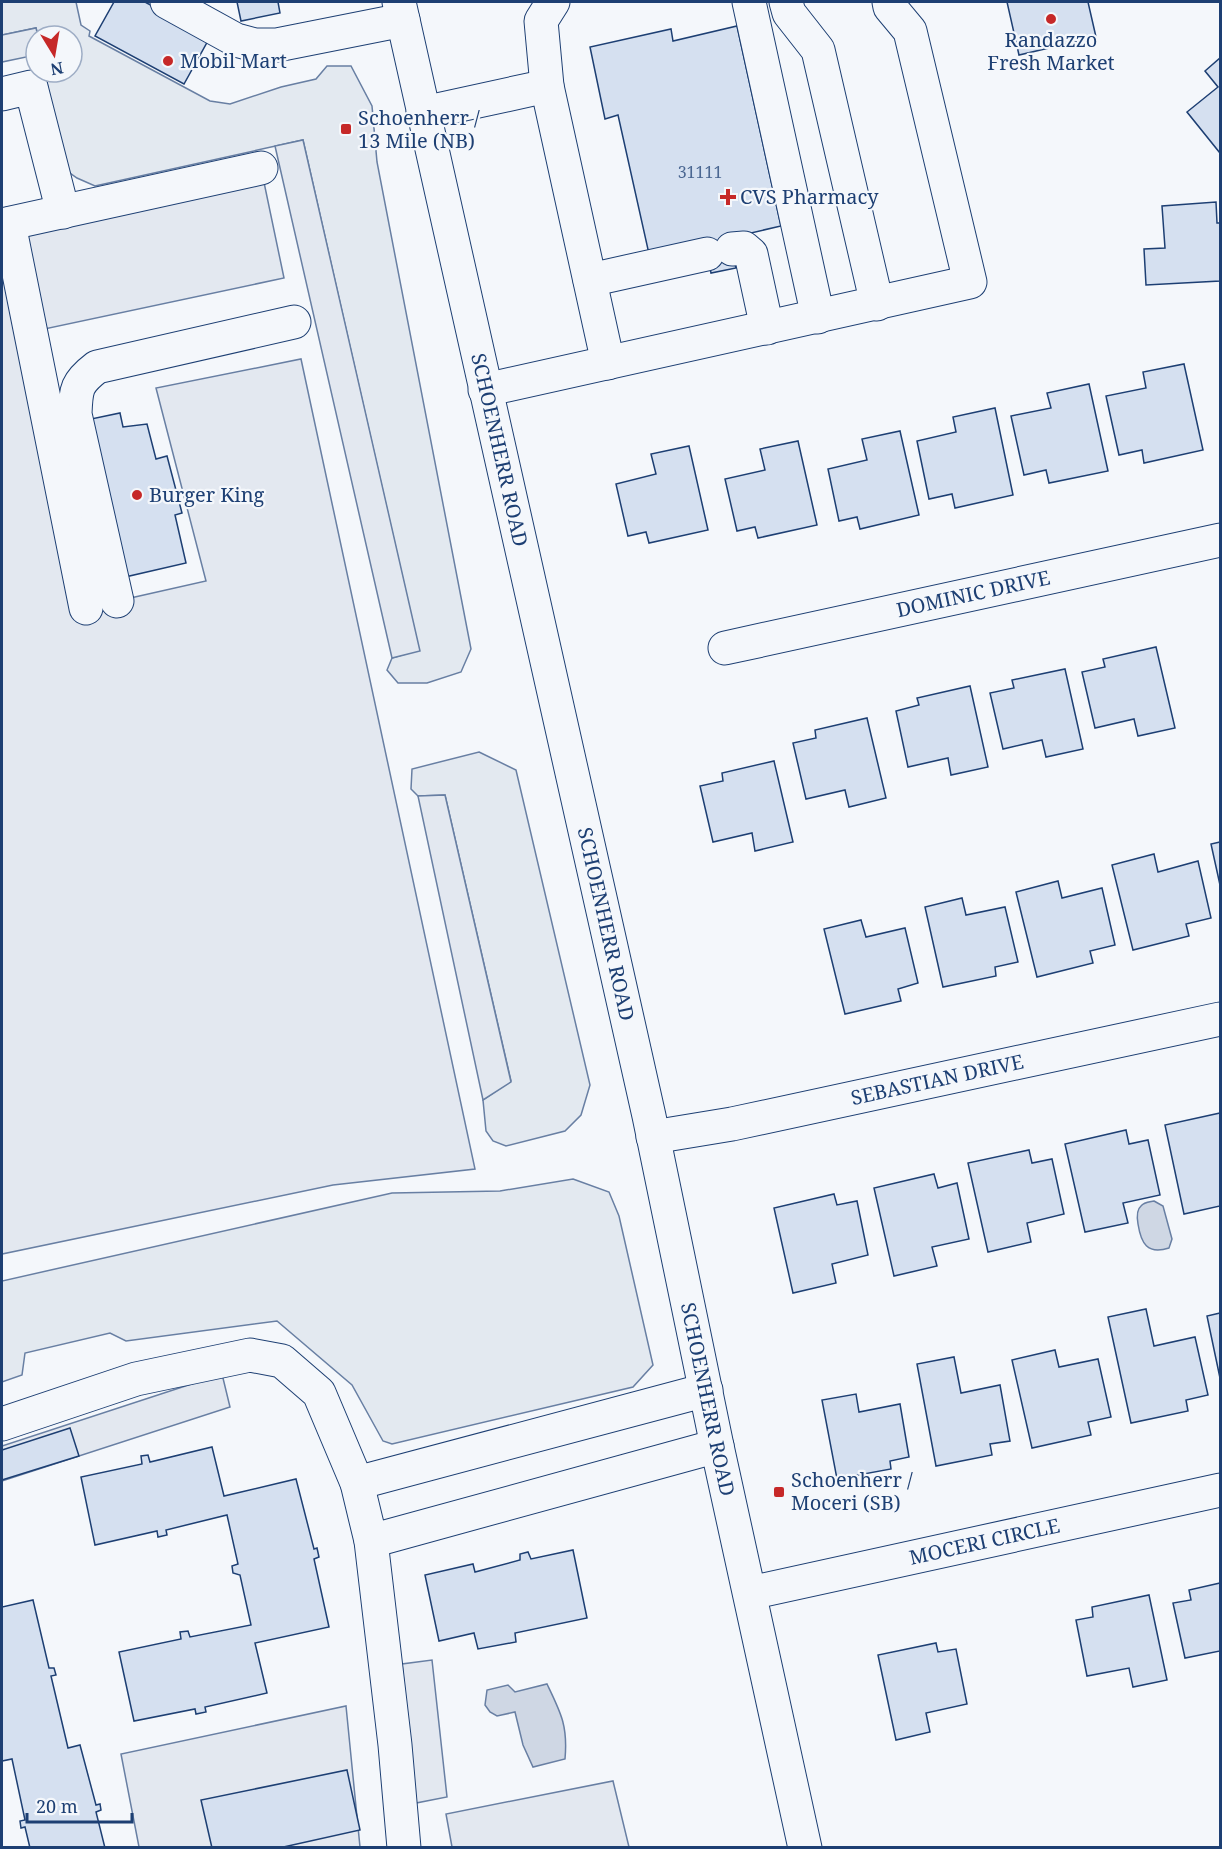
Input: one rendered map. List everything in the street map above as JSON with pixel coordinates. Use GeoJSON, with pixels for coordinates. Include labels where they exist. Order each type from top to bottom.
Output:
{"type":"FeatureCollection","features":[{"type":"Feature","properties":{"kind":"street"},"geometry":{"type":"LineString","coordinates":[[553,2],[542,21],[547,86],[608,363]]}},
{"type":"Feature","properties":{"kind":"street"},"geometry":{"type":"LineString","coordinates":[[749,2],[818,317]]}},
{"type":"Feature","properties":{"kind":"street"},"geometry":{"type":"LineString","coordinates":[[786,2],[789,13],[818,50],[877,304]]}},
{"type":"Feature","properties":{"kind":"street"},"geometry":{"type":"LineString","coordinates":[[485,390],[970,282],[910,31],[890,7],[889,2]]}},
{"type":"Feature","properties":{"kind":"street"},"geometry":{"type":"LineString","coordinates":[[175,3],[236,40],[255,45],[277,45],[401,11]]}},
{"type":"Feature","properties":{"kind":"street","name":"SCHOENHERR ROAD"},"geometry":{"type":"LineString","coordinates":[[401,11],[653,1137],[717,1446],[805,1848]]}},
{"type":"Feature","properties":{"kind":"street"},"geometry":{"type":"LineString","coordinates":[[423,113],[547,86]]}},
{"type":"Feature","properties":{"kind":"street"},"geometry":{"type":"LineString","coordinates":[[2,93],[31,87],[63,212]]}},
{"type":"Feature","properties":{"kind":"street"},"geometry":{"type":"LineString","coordinates":[[261,168],[5,225],[102,605],[75,414],[76,390],[86,375],[97,367],[294,322]]}},
{"type":"Feature","properties":{"kind":"street"},"geometry":{"type":"LineString","coordinates":[[590,280],[744,248],[751,254],[767,328]]}},
{"type":"Feature","properties":{"kind":"street","name":"DOMINIC DRIVE"},"geometry":{"type":"LineString","coordinates":[[725,648],[1221,540]]}},
{"type":"Feature","properties":{"kind":"street","name":"SEBASTIAN DRIVE"},"geometry":{"type":"LineString","coordinates":[[653,1137],[732,1124],[1221,1019]]}},
{"type":"Feature","properties":{"kind":"street"},"geometry":{"type":"LineString","coordinates":[[2,1424],[136,1379],[250,1355],[282,1361],[319,1393],[357,1483],[371,1541],[395,1745],[404,1848]]}},
{"type":"Feature","properties":{"kind":"street"},"geometry":{"type":"LineString","coordinates":[[357,1483],[706,1390]]}},
{"type":"Feature","properties":{"kind":"street"},"geometry":{"type":"LineString","coordinates":[[371,1541],[717,1446]]}},
{"type":"Feature","properties":{"kind":"street","name":"MOCERI CIRCLE"},"geometry":{"type":"LineString","coordinates":[[750,1593],[1221,1490]]}},
{"type":"Feature","properties":{"kind":"shaded area"},"geometry":{"type":"Polygon","coordinates":[[[2,2],[76,2],[81,24],[24,24],[24,30],[2,35],[2,2]]]}},
{"type":"Feature","properties":{"kind":"shaded area"},"geometry":{"type":"Polygon","coordinates":[[[84,27],[90,31],[89,36],[210,101],[230,104],[281,87],[316,79],[327,66],[351,66],[372,106],[377,162],[471,649],[461,672],[427,683],[398,683],[387,670],[392,658],[419,650],[303,140],[95,186],[77,178],[63,168],[47,84],[84,84],[84,27]]]}},
{"type":"Feature","properties":{"kind":"shaded area"},"geometry":{"type":"Polygon","coordinates":[[[24,30],[24,57],[2,62],[2,35],[24,30]]]}},
{"type":"Feature","properties":{"kind":"shaded area"},"geometry":{"type":"Polygon","coordinates":[[[303,140],[420,651],[392,658],[275,146],[303,140]]]}},
{"type":"Feature","properties":{"kind":"shaded area"},"geometry":{"type":"Polygon","coordinates":[[[261,168],[284,278],[30,332],[86,608],[206,581],[156,388],[301,359],[475,1169],[333,1185],[2,1254],[2,225],[261,168]]]}},
{"type":"Feature","properties":{"kind":"shaded area"},"geometry":{"type":"Polygon","coordinates":[[[479,752],[516,770],[590,1085],[581,1115],[565,1131],[506,1146],[493,1141],[486,1131],[483,1100],[511,1081],[445,795],[418,796],[411,789],[412,769],[479,752]]]}},
{"type":"Feature","properties":{"kind":"shaded area"},"geometry":{"type":"Polygon","coordinates":[[[445,795],[511,1082],[483,1100],[418,796],[445,795]]]}},
{"type":"Feature","properties":{"kind":"shaded area"},"geometry":{"type":"Polygon","coordinates":[[[573,1179],[609,1192],[619,1216],[653,1365],[633,1387],[392,1444],[383,1441],[352,1385],[277,1321],[126,1341],[110,1333],[25,1353],[22,1375],[2,1382],[2,1281],[392,1193],[500,1191],[573,1179]]]}},
{"type":"Feature","properties":{"kind":"shaded area"},"geometry":{"type":"Polygon","coordinates":[[[1154,1201],[1163,1206],[1172,1239],[1169,1248],[1161,1250],[1146,1246],[1139,1231],[1137,1219],[1139,1208],[1147,1202],[1154,1201]]]}},
{"type":"Feature","properties":{"kind":"shaded area"},"geometry":{"type":"Polygon","coordinates":[[[222,1374],[230,1407],[2,1481],[2,1446],[222,1374]]]}},
{"type":"Feature","properties":{"kind":"shaded area"},"geometry":{"type":"Polygon","coordinates":[[[432,1660],[447,1797],[416,1803],[402,1664],[432,1660]]]}},
{"type":"Feature","properties":{"kind":"shaded area"},"geometry":{"type":"Polygon","coordinates":[[[547,1684],[564,1728],[565,1759],[533,1767],[523,1745],[515,1712],[497,1716],[490,1712],[485,1705],[487,1690],[508,1685],[515,1692],[547,1684]]]}},
{"type":"Feature","properties":{"kind":"shaded area"},"geometry":{"type":"Polygon","coordinates":[[[346,1706],[360,1847],[139,1847],[121,1754],[346,1706]]]}},
{"type":"Feature","properties":{"kind":"shaded area"},"geometry":{"type":"Polygon","coordinates":[[[613,1781],[629,1847],[452,1847],[446,1814],[613,1781]]]}},
{"type":"Feature","properties":{"kind":"building","name":"Mobil Mart"},"geometry":{"type":"Polygon","coordinates":[[[114,2],[145,2],[210,37],[184,84],[95,36],[114,2]]]}},
{"type":"Feature","properties":{"kind":"building"},"geometry":{"type":"Polygon","coordinates":[[[237,2],[278,2],[280,13],[241,21],[237,2]]]}},
{"type":"Feature","properties":{"kind":"building","name":"Randazzo Fresh Market"},"geometry":{"type":"Polygon","coordinates":[[[1007,2],[1088,2],[1096,37],[1019,55],[1007,2]]]}},
{"type":"Feature","properties":{"kind":"building","name":"CVS Pharmacy"},"geometry":{"type":"Polygon","coordinates":[[[737,26],[781,226],[729,238],[736,268],[711,273],[705,244],[649,254],[618,115],[605,119],[590,47],[671,29],[673,41],[737,26]]]}},
{"type":"Feature","properties":{"kind":"building"},"geometry":{"type":"Polygon","coordinates":[[[1220,58],[1220,153],[1187,112],[1218,87],[1205,71],[1220,58]]]}},
{"type":"Feature","properties":{"kind":"building"},"geometry":{"type":"Polygon","coordinates":[[[1216,202],[1217,223],[1220,223],[1220,281],[1146,285],[1144,249],[1165,248],[1162,206],[1216,202]]]}},
{"type":"Feature","properties":{"kind":"building"},"geometry":{"type":"Polygon","coordinates":[[[1184,364],[1203,450],[1144,463],[1142,450],[1119,455],[1106,396],[1146,388],[1143,372],[1184,364]]]}},
{"type":"Feature","properties":{"kind":"building"},"geometry":{"type":"Polygon","coordinates":[[[1089,384],[1108,471],[1049,483],[1046,470],[1024,475],[1011,416],[1051,408],[1047,393],[1089,384]]]}},
{"type":"Feature","properties":{"kind":"building"},"geometry":{"type":"Polygon","coordinates":[[[995,408],[1013,495],[955,508],[952,494],[929,499],[917,441],[956,432],[953,417],[995,408]]]}},
{"type":"Feature","properties":{"kind":"building","name":"Burger King"},"geometry":{"type":"Polygon","coordinates":[[[120,413],[123,427],[147,424],[156,459],[167,456],[182,513],[175,515],[186,563],[125,577],[91,419],[120,413]]]}},
{"type":"Feature","properties":{"kind":"building"},"geometry":{"type":"Polygon","coordinates":[[[900,431],[919,515],[860,529],[857,517],[839,521],[828,469],[867,460],[862,439],[900,431]]]}},
{"type":"Feature","properties":{"kind":"building"},"geometry":{"type":"Polygon","coordinates":[[[798,441],[817,525],[758,538],[755,527],[737,531],[725,479],[765,470],[760,449],[798,441]]]}},
{"type":"Feature","properties":{"kind":"building"},"geometry":{"type":"Polygon","coordinates":[[[689,446],[708,530],[649,543],[646,532],[628,536],[616,484],[656,474],[651,454],[689,446]]]}},
{"type":"Feature","properties":{"kind":"building"},"geometry":{"type":"Polygon","coordinates":[[[1156,647],[1175,728],[1138,736],[1134,719],[1095,728],[1082,672],[1105,667],[1103,659],[1156,647]]]}},
{"type":"Feature","properties":{"kind":"building"},"geometry":{"type":"Polygon","coordinates":[[[1065,669],[1083,749],[1046,757],[1042,740],[1003,749],[990,693],[1014,688],[1012,680],[1065,669]]]}},
{"type":"Feature","properties":{"kind":"building"},"geometry":{"type":"Polygon","coordinates":[[[970,686],[988,767],[951,775],[948,758],[908,767],[896,711],[919,705],[917,698],[970,686]]]}},
{"type":"Feature","properties":{"kind":"building"},"geometry":{"type":"Polygon","coordinates":[[[867,718],[886,798],[849,807],[845,790],[806,799],[793,743],[816,738],[815,730],[867,718]]]}},
{"type":"Feature","properties":{"kind":"building"},"geometry":{"type":"Polygon","coordinates":[[[774,761],[793,842],[755,851],[752,833],[713,842],[700,786],[723,781],[722,773],[774,761]]]}},
{"type":"Feature","properties":{"kind":"building"},"geometry":{"type":"Polygon","coordinates":[[[1220,842],[1220,885],[1211,844],[1220,842]]]}},
{"type":"Feature","properties":{"kind":"building"},"geometry":{"type":"Polygon","coordinates":[[[1154,854],[1158,872],[1198,861],[1211,918],[1186,924],[1189,936],[1133,950],[1112,865],[1154,854]]]}},
{"type":"Feature","properties":{"kind":"building"},"geometry":{"type":"Polygon","coordinates":[[[1058,881],[1062,898],[1102,888],[1115,945],[1090,951],[1093,963],[1037,977],[1016,892],[1058,881]]]}},
{"type":"Feature","properties":{"kind":"building"},"geometry":{"type":"Polygon","coordinates":[[[962,898],[966,915],[1005,907],[1018,962],[995,967],[996,976],[943,987],[925,907],[962,898]]]}},
{"type":"Feature","properties":{"kind":"building"},"geometry":{"type":"Polygon","coordinates":[[[861,920],[866,937],[905,928],[918,983],[898,989],[901,1001],[845,1014],[824,929],[861,920]]]}},
{"type":"Feature","properties":{"kind":"building"},"geometry":{"type":"Polygon","coordinates":[[[1220,1113],[1220,1206],[1184,1214],[1165,1125],[1220,1113]]]}},
{"type":"Feature","properties":{"kind":"building"},"geometry":{"type":"Polygon","coordinates":[[[1126,1130],[1129,1144],[1148,1140],[1160,1195],[1123,1203],[1128,1223],[1085,1232],[1065,1144],[1126,1130]]]}},
{"type":"Feature","properties":{"kind":"building"},"geometry":{"type":"Polygon","coordinates":[[[1029,1150],[1032,1163],[1052,1159],[1064,1214],[1027,1223],[1031,1242],[988,1252],[968,1163],[1029,1150]]]}},
{"type":"Feature","properties":{"kind":"building"},"geometry":{"type":"Polygon","coordinates":[[[934,1174],[938,1188],[957,1183],[969,1239],[932,1247],[937,1266],[894,1276],[874,1188],[934,1174]]]}},
{"type":"Feature","properties":{"kind":"building"},"geometry":{"type":"Polygon","coordinates":[[[834,1194],[837,1205],[857,1201],[868,1255],[832,1264],[836,1283],[793,1293],[774,1208],[834,1194]]]}},
{"type":"Feature","properties":{"kind":"building"},"geometry":{"type":"Polygon","coordinates":[[[1146,1309],[1154,1346],[1195,1337],[1208,1395],[1186,1400],[1188,1411],[1131,1423],[1108,1317],[1146,1309]]]}},
{"type":"Feature","properties":{"kind":"building"},"geometry":{"type":"Polygon","coordinates":[[[1220,1313],[1220,1378],[1207,1316],[1220,1313]]]}},
{"type":"Feature","properties":{"kind":"building"},"geometry":{"type":"Polygon","coordinates":[[[1055,1350],[1059,1367],[1098,1359],[1111,1417],[1088,1422],[1091,1435],[1032,1448],[1012,1360],[1055,1350]]]}},
{"type":"Feature","properties":{"kind":"building"},"geometry":{"type":"Polygon","coordinates":[[[954,1357],[961,1393],[1000,1385],[1010,1441],[990,1444],[992,1455],[936,1466],[917,1364],[954,1357]]]}},
{"type":"Feature","properties":{"kind":"building"},"geometry":{"type":"Polygon","coordinates":[[[856,1394],[859,1412],[900,1404],[909,1457],[890,1461],[891,1469],[837,1479],[822,1400],[856,1394]]]}},
{"type":"Feature","properties":{"kind":"building"},"geometry":{"type":"Polygon","coordinates":[[[70,1428],[79,1456],[2,1480],[2,1450],[70,1428]]]}},
{"type":"Feature","properties":{"kind":"building"},"geometry":{"type":"Polygon","coordinates":[[[212,1447],[224,1496],[296,1479],[314,1549],[317,1548],[319,1557],[314,1559],[329,1627],[255,1643],[267,1693],[205,1707],[206,1712],[196,1714],[195,1709],[134,1721],[119,1652],[181,1639],[180,1632],[188,1631],[190,1637],[251,1625],[240,1575],[233,1573],[232,1566],[238,1564],[227,1515],[166,1530],[167,1535],[158,1537],[157,1531],[95,1545],[81,1477],[142,1464],[141,1456],[148,1455],[150,1462],[212,1447]]]}},
{"type":"Feature","properties":{"kind":"building"},"geometry":{"type":"Polygon","coordinates":[[[573,1550],[587,1618],[515,1633],[516,1642],[478,1649],[474,1633],[439,1641],[425,1575],[473,1564],[475,1572],[520,1560],[520,1554],[528,1552],[531,1559],[573,1550]]]}},
{"type":"Feature","properties":{"kind":"building"},"geometry":{"type":"Polygon","coordinates":[[[1220,1583],[1220,1651],[1185,1658],[1173,1603],[1191,1600],[1189,1590],[1220,1583]]]}},
{"type":"Feature","properties":{"kind":"building"},"geometry":{"type":"Polygon","coordinates":[[[1149,1595],[1167,1680],[1133,1687],[1129,1668],[1087,1676],[1076,1620],[1093,1617],[1092,1607],[1149,1595]]]}},
{"type":"Feature","properties":{"kind":"building"},"geometry":{"type":"Polygon","coordinates":[[[33,1600],[49,1668],[54,1668],[56,1675],[51,1676],[68,1748],[80,1745],[96,1805],[100,1804],[101,1810],[96,1812],[105,1848],[30,1848],[25,1827],[21,1828],[20,1821],[25,1820],[12,1759],[2,1761],[2,1607],[33,1600]]]}},
{"type":"Feature","properties":{"kind":"building"},"geometry":{"type":"Polygon","coordinates":[[[936,1643],[938,1652],[956,1649],[967,1704],[926,1713],[930,1732],[896,1740],[878,1655],[936,1643]]]}},
{"type":"Feature","properties":{"kind":"building"},"geometry":{"type":"Polygon","coordinates":[[[347,1770],[360,1830],[279,1848],[212,1848],[201,1800],[347,1770]]]}},
{"type":"Feature","properties":{"kind":"place","name":"Randazzo Fresh Market"},"geometry":{"type":"Point","coordinates":[1051,19]}},
{"type":"Feature","properties":{"kind":"place","name":"Mobil Mart"},"geometry":{"type":"Point","coordinates":[168,61]}},
{"type":"Feature","properties":{"kind":"place","name":"Schoenherr / 13 Mile (NB)"},"geometry":{"type":"Point","coordinates":[346,129]}},
{"type":"Feature","properties":{"kind":"place","name":"CVS Pharmacy"},"geometry":{"type":"Point","coordinates":[728,197]}},
{"type":"Feature","properties":{"kind":"place","name":"Burger King"},"geometry":{"type":"Point","coordinates":[137,495]}},
{"type":"Feature","properties":{"kind":"place","name":"Schoenherr / Moceri (SB)"},"geometry":{"type":"Point","coordinates":[779,1492]}}]}
